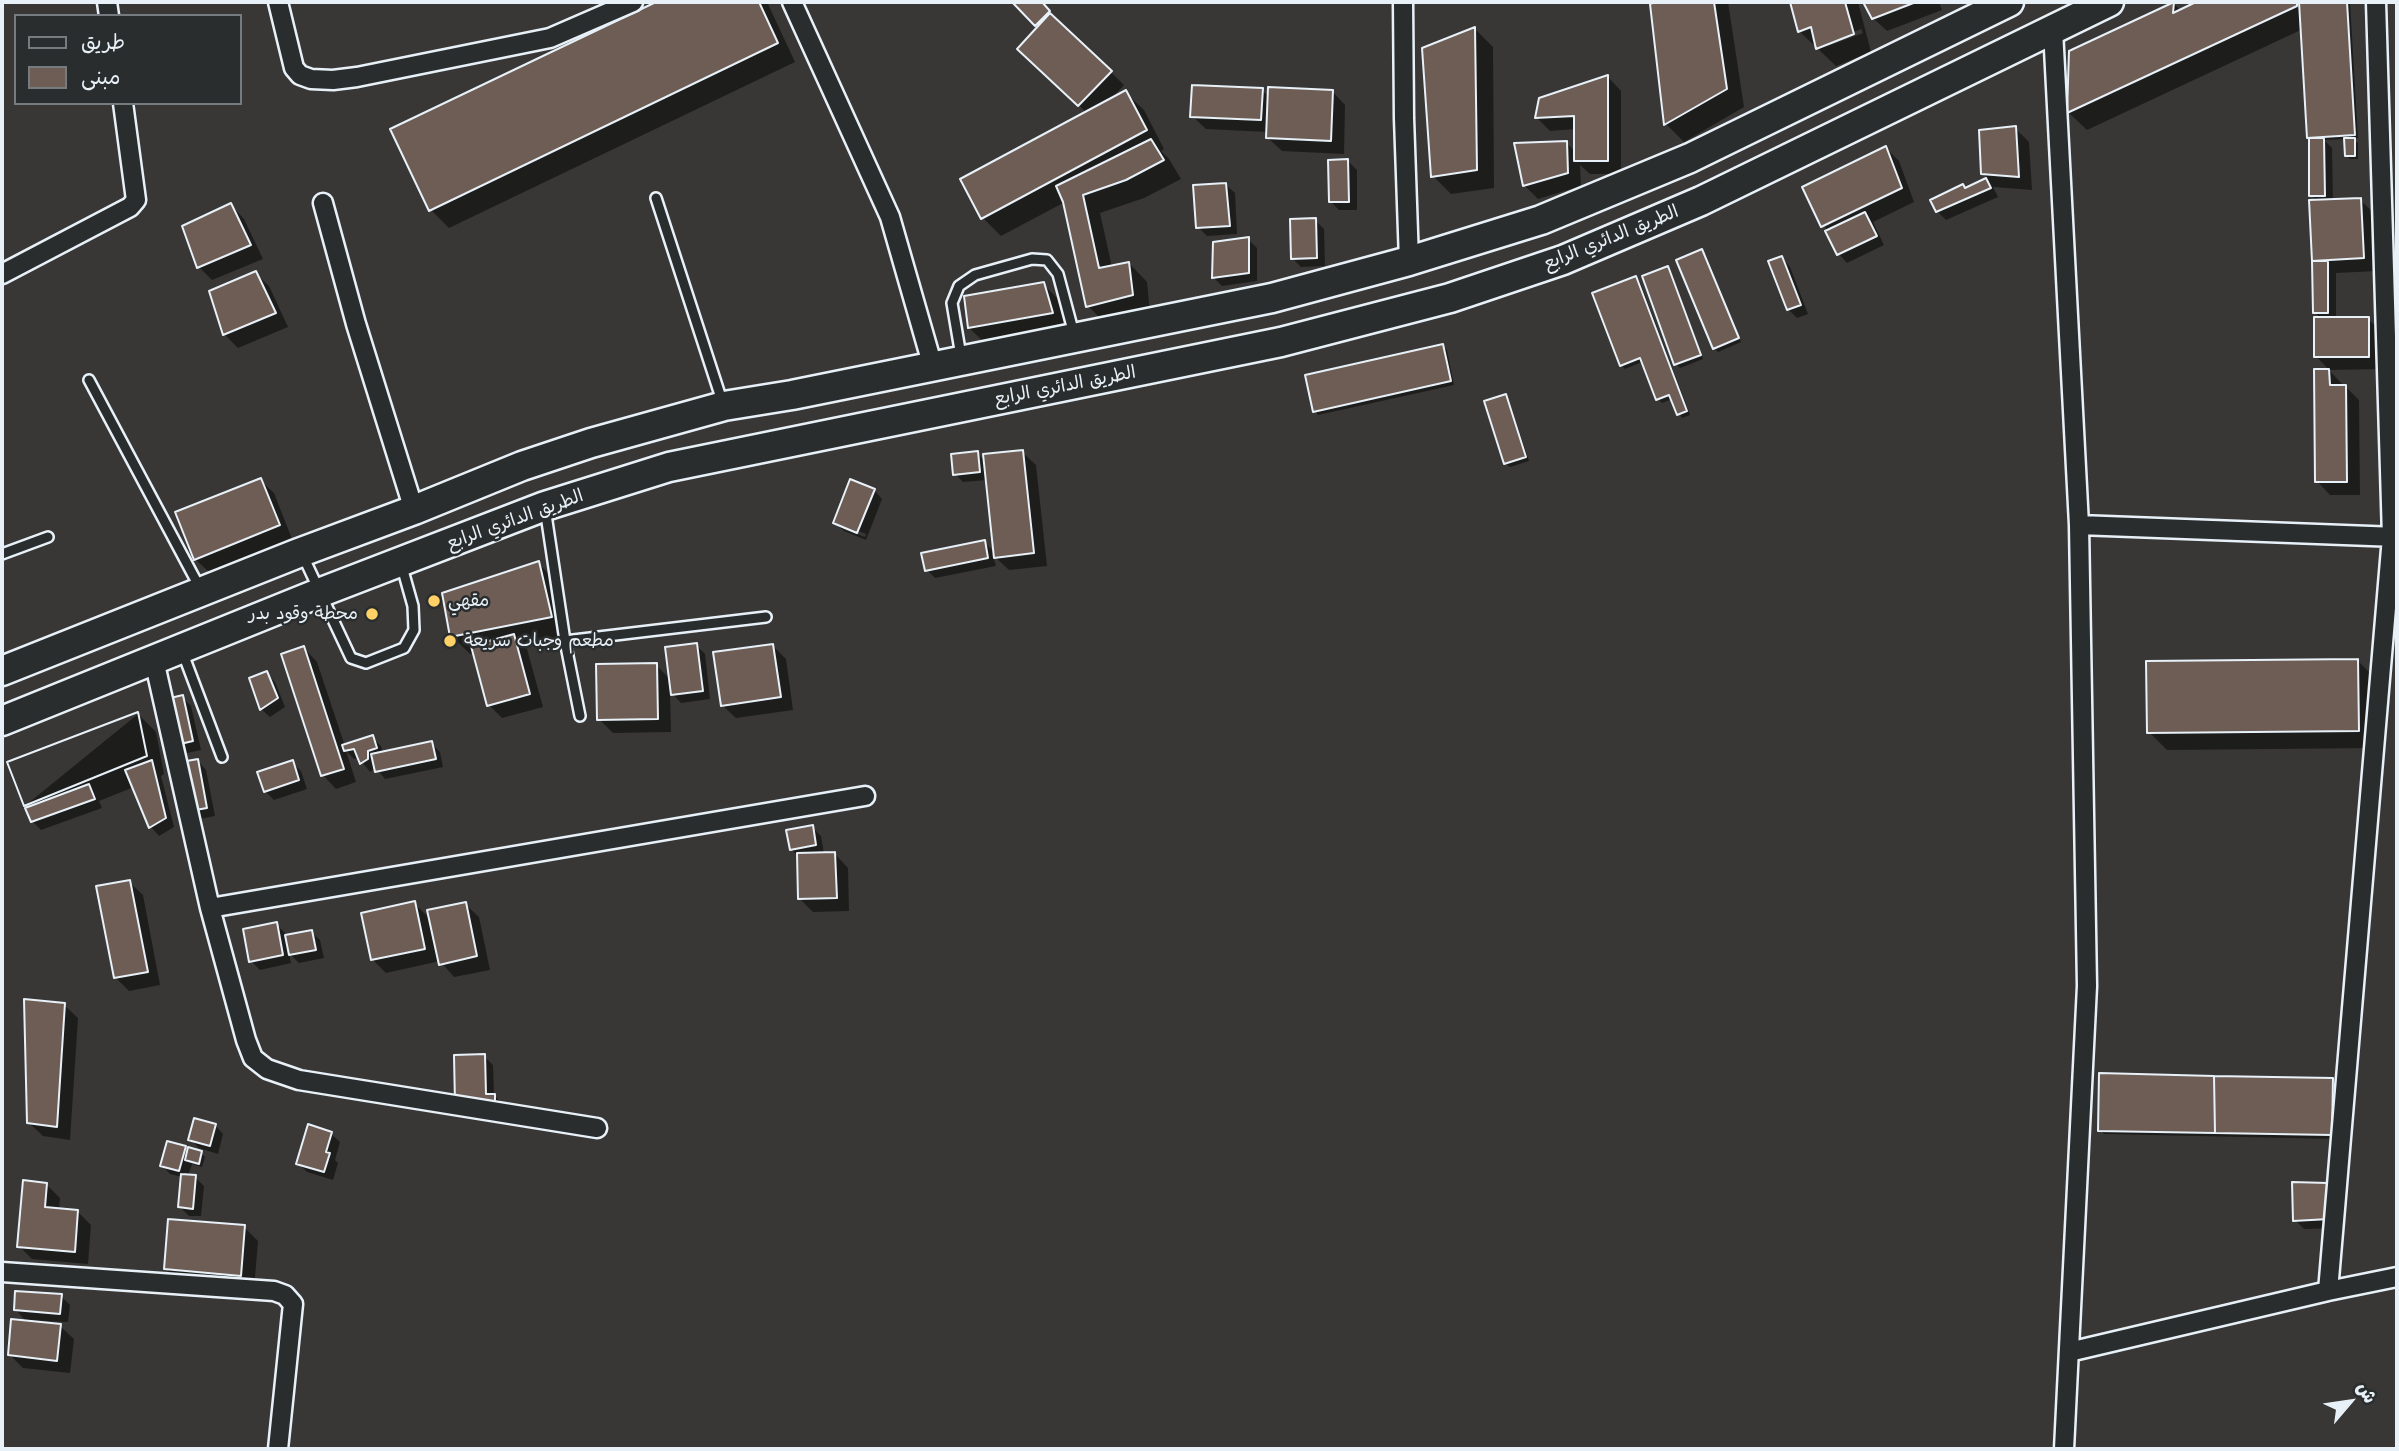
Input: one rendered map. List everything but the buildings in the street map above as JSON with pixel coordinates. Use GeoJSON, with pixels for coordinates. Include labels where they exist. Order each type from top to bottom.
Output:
{"type":"FeatureCollection","features":[{"type":"Feature","properties":{"kind":"main road"},"geometry":{"type":"LineString","coordinates":[[2,671],[557,454],[723,406],[792,395],[1272,298],[1409,261],[1541,220],[1690,158],[2009,2]]}},
{"type":"Feature","properties":{"kind":"main road","name":"الطريق الدائري الرابع"},"geometry":{"type":"LineString","coordinates":[[2,721],[319,593],[545,506],[669,467],[1282,342],[1450,298],[1563,260],[1701,201],[2109,2]]}},
{"type":"Feature","properties":{"kind":"street"},"geometry":{"type":"LineString","coordinates":[[278,2],[294,68],[300,75],[311,79],[333,80],[550,38],[633,2]]}},
{"type":"Feature","properties":{"kind":"street"},"geometry":{"type":"LineString","coordinates":[[792,2],[890,217],[933,367]]}},
{"type":"Feature","properties":{"kind":"street"},"geometry":{"type":"LineString","coordinates":[[1404,2],[1404,118],[1409,261]]}},
{"type":"Feature","properties":{"kind":"street"},"geometry":{"type":"LineString","coordinates":[[2328,1291],[2395,537],[2376,2]]}},
{"type":"Feature","properties":{"kind":"street"},"geometry":{"type":"LineString","coordinates":[[2053,30],[2079,525],[2087,986],[2064,1449]]}},
{"type":"Feature","properties":{"kind":"street"},"geometry":{"type":"LineString","coordinates":[[2,274],[131,207],[136,200],[123,105]]}},
{"type":"Feature","properties":{"kind":"street"},"geometry":{"type":"LineString","coordinates":[[323,203],[356,324],[414,510]]}},
{"type":"Feature","properties":{"kind":"street"},"geometry":{"type":"LineString","coordinates":[[2079,525],[2395,537]]}},
{"type":"Feature","properties":{"kind":"street"},"geometry":{"type":"LineString","coordinates":[[154,660],[210,908],[253,1058],[267,1069],[299,1080],[597,1128]]}},
{"type":"Feature","properties":{"kind":"street"},"geometry":{"type":"LineString","coordinates":[[210,908],[865,796]]}},
{"type":"Feature","properties":{"kind":"street"},"geometry":{"type":"LineString","coordinates":[[2,1272],[274,1291],[285,1295],[293,1304],[278,1449]]}},
{"type":"Feature","properties":{"kind":"street"},"geometry":{"type":"LineString","coordinates":[[2069,1352],[2397,1277]]}},
{"type":"Feature","properties":{"kind":"lane"},"geometry":{"type":"LineString","coordinates":[[656,198],[723,406]]}},
{"type":"Feature","properties":{"kind":"lane"},"geometry":{"type":"LineString","coordinates":[[962,361],[953,303],[959,286],[975,275],[1032,259],[1047,260],[1058,274],[1075,338]]}},
{"type":"Feature","properties":{"kind":"lane"},"geometry":{"type":"LineString","coordinates":[[89,380],[202,591]]}},
{"type":"Feature","properties":{"kind":"lane"},"geometry":{"type":"LineString","coordinates":[[545,506],[565,641],[580,716]]}},
{"type":"Feature","properties":{"kind":"lane"},"geometry":{"type":"LineString","coordinates":[[2,554],[48,537]]}},
{"type":"Feature","properties":{"kind":"lane"},"geometry":{"type":"LineString","coordinates":[[301,552],[351,658],[366,663],[404,648],[414,630],[413,606],[401,562]]}},
{"type":"Feature","properties":{"kind":"lane"},"geometry":{"type":"LineString","coordinates":[[565,641],[766,617]]}},
{"type":"Feature","properties":{"kind":"lane"},"geometry":{"type":"LineString","coordinates":[[182,649],[222,757]]}},
{"type":"Feature","properties":{"kind":"place","name":"مقهي"},"geometry":{"type":"Point","coordinates":[434,601]}},
{"type":"Feature","properties":{"kind":"place","name":"محطة وقود بدر"},"geometry":{"type":"Point","coordinates":[372,614]}},
{"type":"Feature","properties":{"kind":"place","name":"مطعم وجبات سريعة"},"geometry":{"type":"Point","coordinates":[450,641]}}]}
